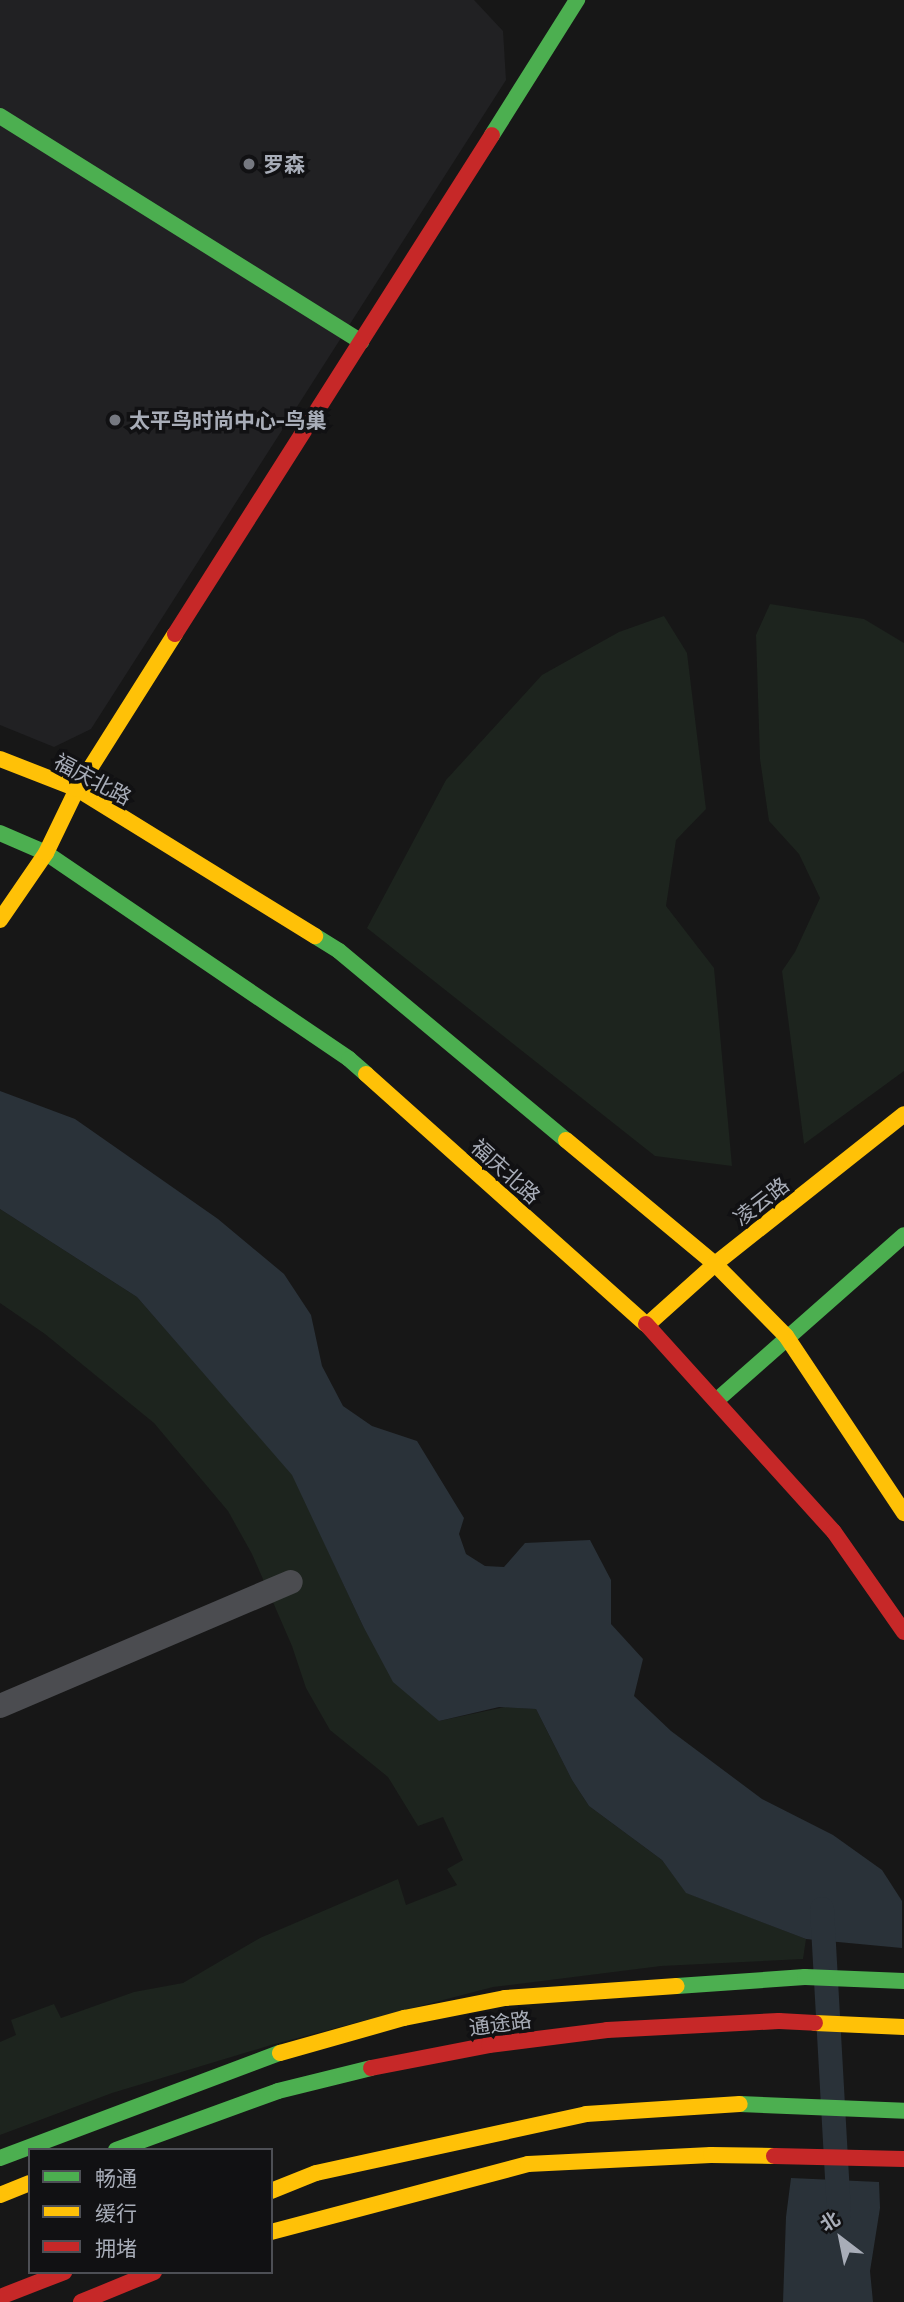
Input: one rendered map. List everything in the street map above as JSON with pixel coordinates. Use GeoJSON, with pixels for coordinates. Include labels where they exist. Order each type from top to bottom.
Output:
{"type":"FeatureCollection","features":[{"type":"Feature","properties":{"kind":"main road"},"geometry":{"type":"LineString","coordinates":[[0,920],[46,852],[77,789],[361,341],[567,4]]}},
{"type":"Feature","properties":{"kind":"main road"},"geometry":{"type":"LineString","coordinates":[[0,116],[361,341]]}},
{"type":"Feature","properties":{"kind":"main road","name":"福庆北路"},"geometry":{"type":"LineString","coordinates":[[0,759],[77,789],[339,951],[715,1264],[786,1336],[904,1513]]}},
{"type":"Feature","properties":{"kind":"main road","name":"福庆北路"},"geometry":{"type":"LineString","coordinates":[[0,833],[46,852],[349,1059],[647,1325],[834,1532],[904,1632]]}},
{"type":"Feature","properties":{"kind":"main road","name":"凌云路"},"geometry":{"type":"LineString","coordinates":[[647,1325],[715,1264],[904,1114]]}},
{"type":"Feature","properties":{"kind":"main road"},"geometry":{"type":"LineString","coordinates":[[717,1400],[786,1336],[904,1235]]}},
{"type":"Feature","properties":{"kind":"main road"},"geometry":{"type":"LineString","coordinates":[[0,2158],[287,2050],[404,2018],[505,1998],[805,1977],[904,1981]]}},
{"type":"Feature","properties":{"kind":"main road","name":"通途路"},"geometry":{"type":"LineString","coordinates":[[121,2148],[278,2091],[387,2064],[489,2045],[607,2030],[779,2021],[904,2027]]}},
{"type":"Feature","properties":{"kind":"main road"},"geometry":{"type":"LineString","coordinates":[[273,2190],[316,2173],[586,2114],[721,2104],[793,2104],[904,2111]]}},
{"type":"Feature","properties":{"kind":"main road"},"geometry":{"type":"LineString","coordinates":[[273,2231],[528,2164],[711,2155],[904,2159]]}},
{"type":"Feature","properties":{"kind":"main road"},"geometry":{"type":"LineString","coordinates":[[0,2195],[28,2184]]}},
{"type":"Feature","properties":{"kind":"main road"},"geometry":{"type":"LineString","coordinates":[[0,2297],[59,2274]]}},
{"type":"Feature","properties":{"kind":"main road"},"geometry":{"type":"LineString","coordinates":[[81,2302],[149,2274]]}},
{"type":"Feature","properties":{"kind":"street"},"geometry":{"type":"LineString","coordinates":[[0,1706],[291,1582]]}},
{"type":"Feature","properties":{"kind":"shaded area"},"geometry":{"type":"Polygon","coordinates":[[[0,0],[474,0],[503,31],[506,80],[91,729],[54,747],[0,725],[0,0]]]}},
{"type":"Feature","properties":{"kind":"shaded area"},"geometry":{"type":"Polygon","coordinates":[[[770,604],[864,619],[904,643],[904,1071],[804,1144],[782,971],[795,952],[820,898],[799,854],[769,821],[760,759],[756,635],[770,604]]]}},
{"type":"Feature","properties":{"kind":"shaded area"},"geometry":{"type":"Polygon","coordinates":[[[664,616],[687,653],[706,809],[676,840],[666,906],[714,968],[732,1166],[655,1156],[367,928],[446,780],[542,675],[619,632],[664,616]]]}},
{"type":"Feature","properties":{"kind":"shaded area"},"geometry":{"type":"Polygon","coordinates":[[[0,1091],[75,1119],[218,1219],[284,1274],[311,1315],[322,1366],[343,1406],[372,1426],[417,1441],[464,1518],[459,1534],[466,1554],[485,1566],[504,1567],[525,1543],[590,1540],[611,1580],[611,1624],[643,1659],[634,1696],[671,1731],[762,1799],[833,1835],[882,1870],[902,1901],[902,1948],[806,1939],[686,1893],[662,1860],[589,1806],[572,1780],[536,1709],[499,1707],[439,1721],[393,1682],[363,1626],[292,1475],[137,1297],[0,1209],[0,1091]]]}},
{"type":"Feature","properties":{"kind":"shaded area"},"geometry":{"type":"Polygon","coordinates":[[[0,1209],[137,1297],[293,1475],[363,1626],[439,1721],[505,1707],[536,1709],[572,1780],[589,1806],[662,1860],[687,1893],[806,1939],[803,1959],[661,1966],[493,1987],[271,2045],[112,2093],[0,2135],[0,2042],[16,2035],[11,2020],[54,2004],[61,2018],[134,1992],[183,1983],[260,1938],[398,1879],[406,1905],[457,1885],[447,1869],[463,1860],[443,1817],[418,1826],[388,1777],[330,1730],[306,1688],[292,1646],[252,1554],[228,1511],[154,1423],[45,1334],[0,1303],[0,1209]]]}},
{"type":"Feature","properties":{"kind":"shaded area"},"geometry":{"type":"Polygon","coordinates":[[[791,2178],[879,2182],[880,2208],[870,2271],[873,2302],[783,2302],[786,2217],[791,2178]]]}},
{"type":"Feature","properties":{"kind":"waterway"},"geometry":{"type":"LineString","coordinates":[[822,1909],[839,2214]]}},
{"type":"Feature","properties":{"kind":"traffic: fast"},"geometry":{"type":"LineString","coordinates":[[492,135],[577,0]]}},
{"type":"Feature","properties":{"kind":"traffic: fast"},"geometry":{"type":"LineString","coordinates":[[0,116],[361,342]]}},
{"type":"Feature","properties":{"kind":"traffic: fast"},"geometry":{"type":"LineString","coordinates":[[0,833],[46,853],[349,1059],[366,1074]]}},
{"type":"Feature","properties":{"kind":"traffic: fast"},"geometry":{"type":"LineString","coordinates":[[315,936],[339,951],[566,1140]]}},
{"type":"Feature","properties":{"kind":"traffic: fast"},"geometry":{"type":"LineString","coordinates":[[717,1400],[904,1235]]}},
{"type":"Feature","properties":{"kind":"traffic: fast"},"geometry":{"type":"LineString","coordinates":[[677,1986],[805,1977],[904,1981]]}},
{"type":"Feature","properties":{"kind":"traffic: fast"},"geometry":{"type":"LineString","coordinates":[[0,2158],[280,2053]]}},
{"type":"Feature","properties":{"kind":"traffic: fast"},"geometry":{"type":"LineString","coordinates":[[121,2148],[278,2091],[371,2068]]}},
{"type":"Feature","properties":{"kind":"traffic: fast"},"geometry":{"type":"LineString","coordinates":[[740,2104],[904,2111]]}},
{"type":"Feature","properties":{"kind":"traffic: slow"},"geometry":{"type":"LineString","coordinates":[[0,920],[46,853],[77,789],[175,634]]}},
{"type":"Feature","properties":{"kind":"traffic: slow"},"geometry":{"type":"LineString","coordinates":[[0,759],[77,789],[315,936]]}},
{"type":"Feature","properties":{"kind":"traffic: slow"},"geometry":{"type":"LineString","coordinates":[[366,1074],[646,1324]]}},
{"type":"Feature","properties":{"kind":"traffic: slow"},"geometry":{"type":"LineString","coordinates":[[647,1325],[715,1264],[904,1114]]}},
{"type":"Feature","properties":{"kind":"traffic: slow"},"geometry":{"type":"LineString","coordinates":[[566,1140],[715,1264],[786,1336],[904,1513]]}},
{"type":"Feature","properties":{"kind":"traffic: slow"},"geometry":{"type":"LineString","coordinates":[[280,2053],[404,2018],[505,1998],[677,1986]]}},
{"type":"Feature","properties":{"kind":"traffic: slow"},"geometry":{"type":"LineString","coordinates":[[815,2023],[904,2027]]}},
{"type":"Feature","properties":{"kind":"traffic: slow"},"geometry":{"type":"LineString","coordinates":[[273,2190],[316,2173],[586,2114],[740,2104]]}},
{"type":"Feature","properties":{"kind":"traffic: slow"},"geometry":{"type":"LineString","coordinates":[[273,2231],[528,2164],[711,2155],[774,2156]]}},
{"type":"Feature","properties":{"kind":"traffic: slow"},"geometry":{"type":"LineString","coordinates":[[0,2195],[28,2184]]}},
{"type":"Feature","properties":{"kind":"traffic: jam"},"geometry":{"type":"LineString","coordinates":[[175,634],[492,135]]}},
{"type":"Feature","properties":{"kind":"traffic: jam"},"geometry":{"type":"LineString","coordinates":[[646,1324],[834,1532],[904,1632]]}},
{"type":"Feature","properties":{"kind":"traffic: jam"},"geometry":{"type":"LineString","coordinates":[[371,2068],[489,2045],[607,2030],[779,2021],[815,2023]]}},
{"type":"Feature","properties":{"kind":"traffic: jam"},"geometry":{"type":"LineString","coordinates":[[774,2156],[904,2159]]}},
{"type":"Feature","properties":{"kind":"traffic: jam"},"geometry":{"type":"LineString","coordinates":[[0,2297],[59,2274]]}},
{"type":"Feature","properties":{"kind":"traffic: jam"},"geometry":{"type":"LineString","coordinates":[[81,2302],[149,2274]]}},
{"type":"Feature","properties":{"kind":"place","name":"罗森"},"geometry":{"type":"Point","coordinates":[249,164]}},
{"type":"Feature","properties":{"kind":"place","name":"太平鸟时尚中心-鸟巢"},"geometry":{"type":"Point","coordinates":[115,420]}}]}
